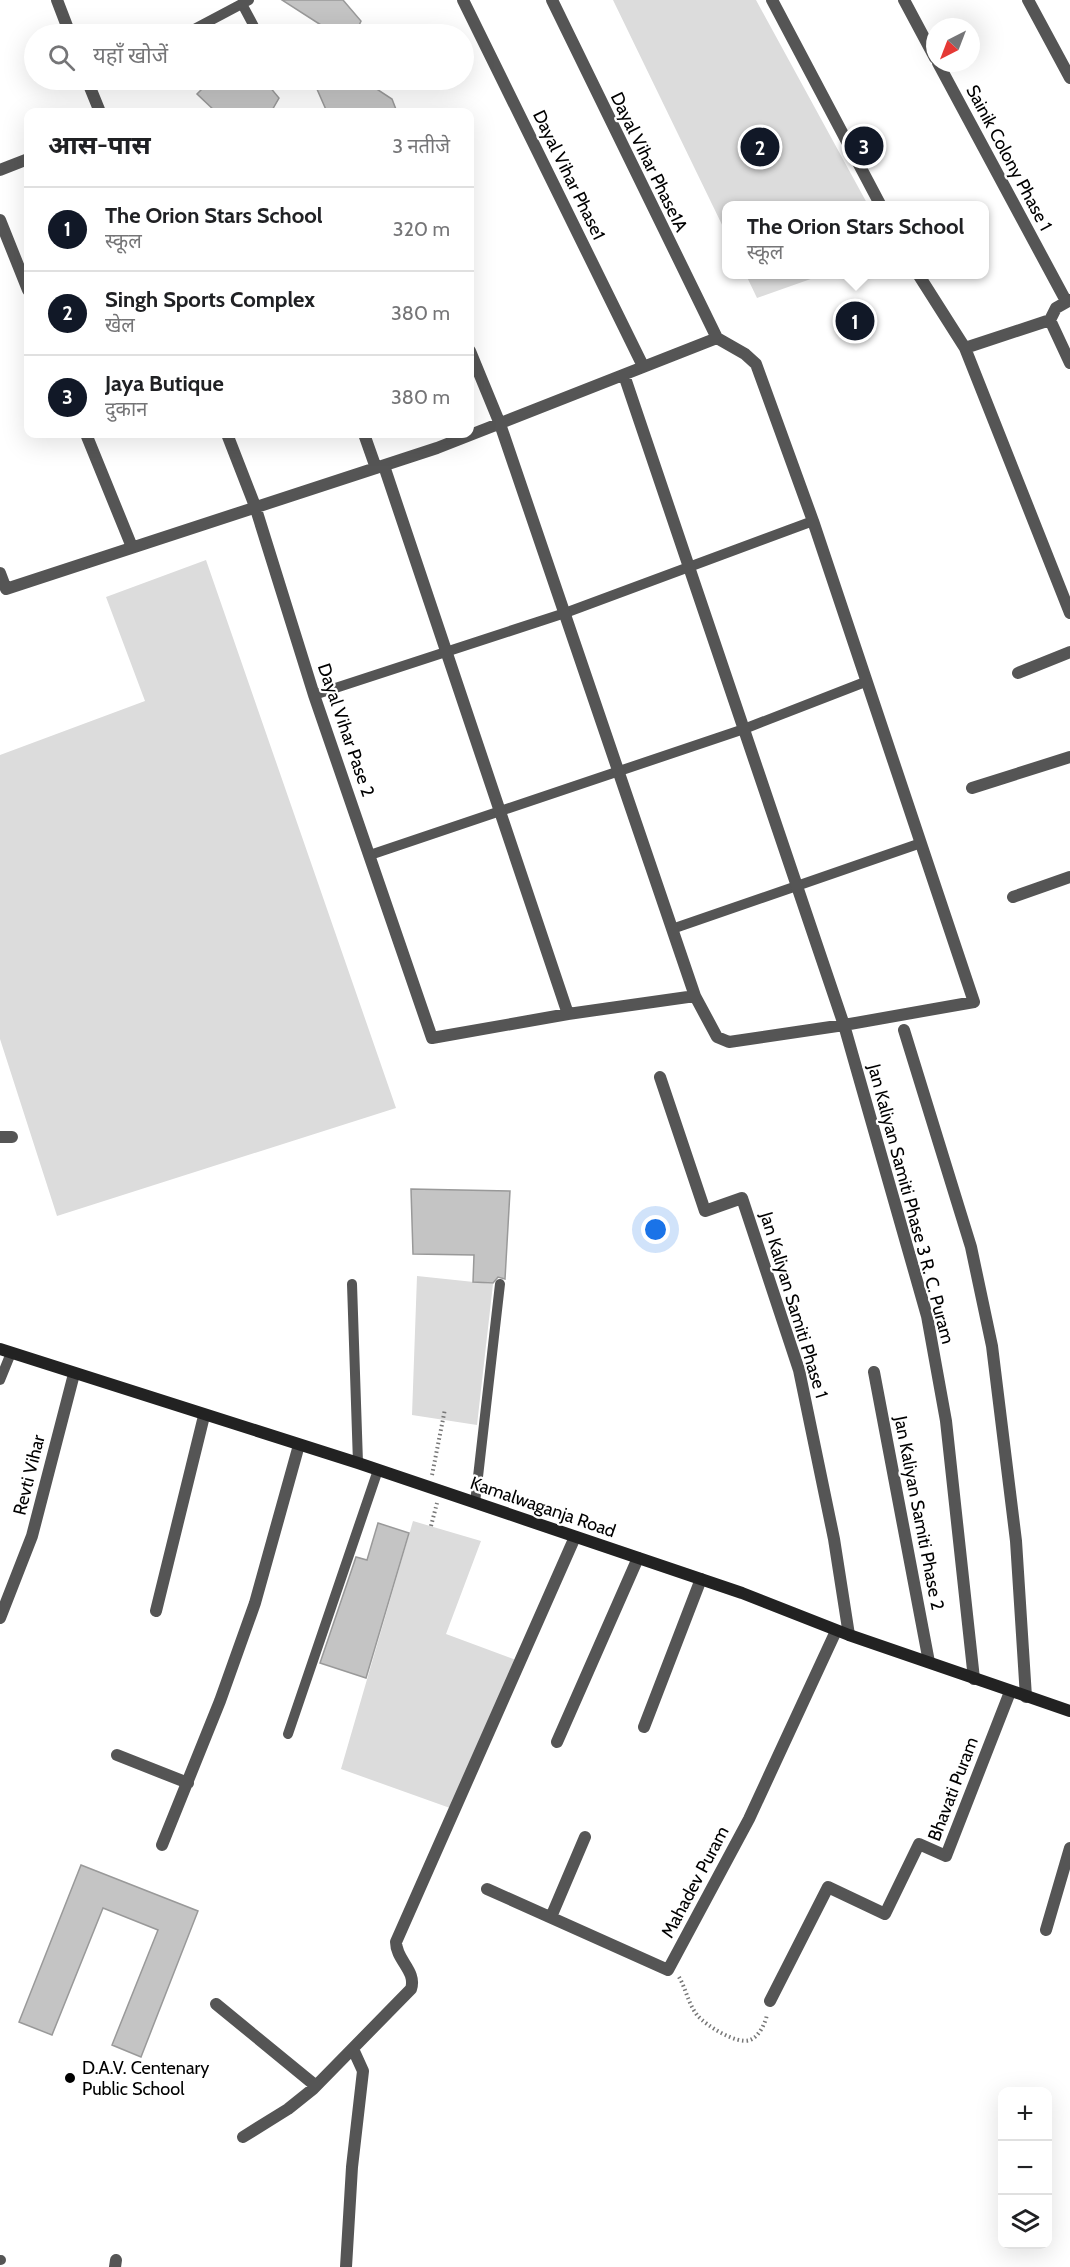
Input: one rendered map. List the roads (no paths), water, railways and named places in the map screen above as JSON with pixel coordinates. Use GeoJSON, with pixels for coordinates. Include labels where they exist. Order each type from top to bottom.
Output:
{"type":"FeatureCollection","features":[{"type":"Feature","properties":{"kind":"main road","name":"Kamalwaganja Road"},"geometry":{"type":"LineString","coordinates":[[6,1351],[204,1416],[358,1463],[701,1579],[849,1635],[1070,1711]]}},
{"type":"Feature","properties":{"kind":"street"},"geometry":{"type":"LineString","coordinates":[[57,0],[66,24]]}},
{"type":"Feature","properties":{"kind":"street","name":"Dayal Vihar Phase1"},"geometry":{"type":"LineString","coordinates":[[463,0],[643,366]]}},
{"type":"Feature","properties":{"kind":"street","name":"Dayal Vihar Phase1A"},"geometry":{"type":"LineString","coordinates":[[552,0],[717,338]]}},
{"type":"Feature","properties":{"kind":"street"},"geometry":{"type":"LineString","coordinates":[[772,0],[878,201]]}},
{"type":"Feature","properties":{"kind":"street"},"geometry":{"type":"LineString","coordinates":[[904,0],[926,41]]}},
{"type":"Feature","properties":{"kind":"street"},"geometry":{"type":"LineString","coordinates":[[1028,0],[1070,78]]}},
{"type":"Feature","properties":{"kind":"street","name":"Sainik Colony Phase 1"},"geometry":{"type":"LineString","coordinates":[[943,72],[1068,301]]}},
{"type":"Feature","properties":{"kind":"street"},"geometry":{"type":"LineString","coordinates":[[91,90],[98,108]]}},
{"type":"Feature","properties":{"kind":"street"},"geometry":{"type":"LineString","coordinates":[[0,170],[24,161]]}},
{"type":"Feature","properties":{"kind":"street"},"geometry":{"type":"LineString","coordinates":[[0,220],[24,280]]}},
{"type":"Feature","properties":{"kind":"street"},"geometry":{"type":"LineString","coordinates":[[921,279],[965,348],[1070,613]]}},
{"type":"Feature","properties":{"kind":"street"},"geometry":{"type":"LineString","coordinates":[[965,348],[1050,320],[1056,308],[1068,301]]}},
{"type":"Feature","properties":{"kind":"street"},"geometry":{"type":"LineString","coordinates":[[1050,320],[1070,363]]}},
{"type":"Feature","properties":{"kind":"street"},"geometry":{"type":"LineString","coordinates":[[474,361],[500,424],[695,996],[717,1037],[729,1042],[974,1002],[813,521],[756,364],[745,354],[717,338],[643,366],[624,375],[500,424],[474,433]]}},
{"type":"Feature","properties":{"kind":"street","name":"Jan Kaliyan Samiti Phase 3 R. C. Puram"},"geometry":{"type":"LineString","coordinates":[[624,375],[688,568],[799,884],[844,1025],[927,1316],[946,1421],[974,1679]]}},
{"type":"Feature","properties":{"kind":"street"},"geometry":{"type":"LineString","coordinates":[[88,438],[132,547]]}},
{"type":"Feature","properties":{"kind":"street","name":"Dayal Vihar Pase 2"},"geometry":{"type":"LineString","coordinates":[[229,438],[255,506],[314,695],[432,1038],[568,1014]]}},
{"type":"Feature","properties":{"kind":"street"},"geometry":{"type":"LineString","coordinates":[[366,438],[380,467],[446,652],[568,1014],[695,996]]}},
{"type":"Feature","properties":{"kind":"street"},"geometry":{"type":"LineString","coordinates":[[0,573],[6,590],[255,506],[380,467],[461,438]]}},
{"type":"Feature","properties":{"kind":"street"},"geometry":{"type":"LineString","coordinates":[[1018,673],[1070,652]]}},
{"type":"Feature","properties":{"kind":"street"},"geometry":{"type":"LineString","coordinates":[[972,788],[1070,757]]}},
{"type":"Feature","properties":{"kind":"street"},"geometry":{"type":"LineString","coordinates":[[1013,897],[1070,877]]}},
{"type":"Feature","properties":{"kind":"street"},"geometry":{"type":"LineString","coordinates":[[904,1030],[971,1247],[992,1346],[1016,1541],[1026,1697]]}},
{"type":"Feature","properties":{"kind":"street","name":"Jan Kaliyan Samiti Phase 1"},"geometry":{"type":"LineString","coordinates":[[660,1077],[705,1211],[742,1198],[799,1370],[834,1539],[849,1635]]}},
{"type":"Feature","properties":{"kind":"street","name":"Jan Kaliyan Samiti Phase 2"},"geometry":{"type":"LineString","coordinates":[[874,1372],[929,1662]]}},
{"type":"Feature","properties":{"kind":"street","name":"Revti Vihar"},"geometry":{"type":"LineString","coordinates":[[0,1618],[32,1536],[74,1374]]}},
{"type":"Feature","properties":{"kind":"street"},"geometry":{"type":"LineString","coordinates":[[156,1611],[204,1416]]}},
{"type":"Feature","properties":{"kind":"street"},"geometry":{"type":"LineString","coordinates":[[162,1845],[255,1603],[299,1445]]}},
{"type":"Feature","properties":{"kind":"street"},"geometry":{"type":"LineString","coordinates":[[243,2138],[357,2059],[411,1989],[412,1976],[396,1952],[396,1942],[575,1537]]}},
{"type":"Feature","properties":{"kind":"street"},"geometry":{"type":"LineString","coordinates":[[557,1742],[638,1558]]}},
{"type":"Feature","properties":{"kind":"street"},"geometry":{"type":"LineString","coordinates":[[644,1728],[701,1579]]}},
{"type":"Feature","properties":{"kind":"street","name":"Mahadev Puram"},"geometry":{"type":"LineString","coordinates":[[551,1917],[668,1970],[749,1820],[836,1630]]}},
{"type":"Feature","properties":{"kind":"street","name":"Bhavati Puram"},"geometry":{"type":"LineString","coordinates":[[770,2001],[828,1887],[885,1914],[919,1844],[946,1856],[1010,1692]]}},
{"type":"Feature","properties":{"kind":"street"},"geometry":{"type":"LineString","coordinates":[[117,1755],[188,1782]]}},
{"type":"Feature","properties":{"kind":"street"},"geometry":{"type":"LineString","coordinates":[[487,1889],[551,1917],[585,1837]]}},
{"type":"Feature","properties":{"kind":"street"},"geometry":{"type":"LineString","coordinates":[[1046,1930],[1070,1848]]}},
{"type":"Feature","properties":{"kind":"street"},"geometry":{"type":"LineString","coordinates":[[216,2004],[315,2086]]}},
{"type":"Feature","properties":{"kind":"street"},"geometry":{"type":"LineString","coordinates":[[346,2267],[357,2059]]}},
{"type":"Feature","properties":{"kind":"lane"},"geometry":{"type":"LineString","coordinates":[[203,24],[245,2],[254,24]]}},
{"type":"Feature","properties":{"kind":"lane"},"geometry":{"type":"LineString","coordinates":[[314,695],[565,613],[813,521]]}},
{"type":"Feature","properties":{"kind":"lane"},"geometry":{"type":"LineString","coordinates":[[370,855],[744,729],[865,682]]}},
{"type":"Feature","properties":{"kind":"lane"},"geometry":{"type":"LineString","coordinates":[[672,929],[921,843]]}},
{"type":"Feature","properties":{"kind":"lane"},"geometry":{"type":"LineString","coordinates":[[352,1284],[358,1463]]}},
{"type":"Feature","properties":{"kind":"lane"},"geometry":{"type":"LineString","coordinates":[[475,1503],[500,1284]]}},
{"type":"Feature","properties":{"kind":"lane"},"geometry":{"type":"LineString","coordinates":[[0,1380],[6,1351]]}},
{"type":"Feature","properties":{"kind":"lane"},"geometry":{"type":"LineString","coordinates":[[288,1734],[378,1470]]}},
{"type":"Feature","properties":{"kind":"place","name":"Jaya Butique"},"geometry":{"type":"Point","coordinates":[864,146]}},
{"type":"Feature","properties":{"kind":"place","name":"Singh Sports Complex"},"geometry":{"type":"Point","coordinates":[760,147]}},
{"type":"Feature","properties":{"kind":"place","name":"The Orion Stars School"},"geometry":{"type":"Point","coordinates":[855,321]}},
{"type":"Feature","properties":{"kind":"place","name":"D.A.V. Centenary Public School"},"geometry":{"type":"Point","coordinates":[70,2078]}}]}
